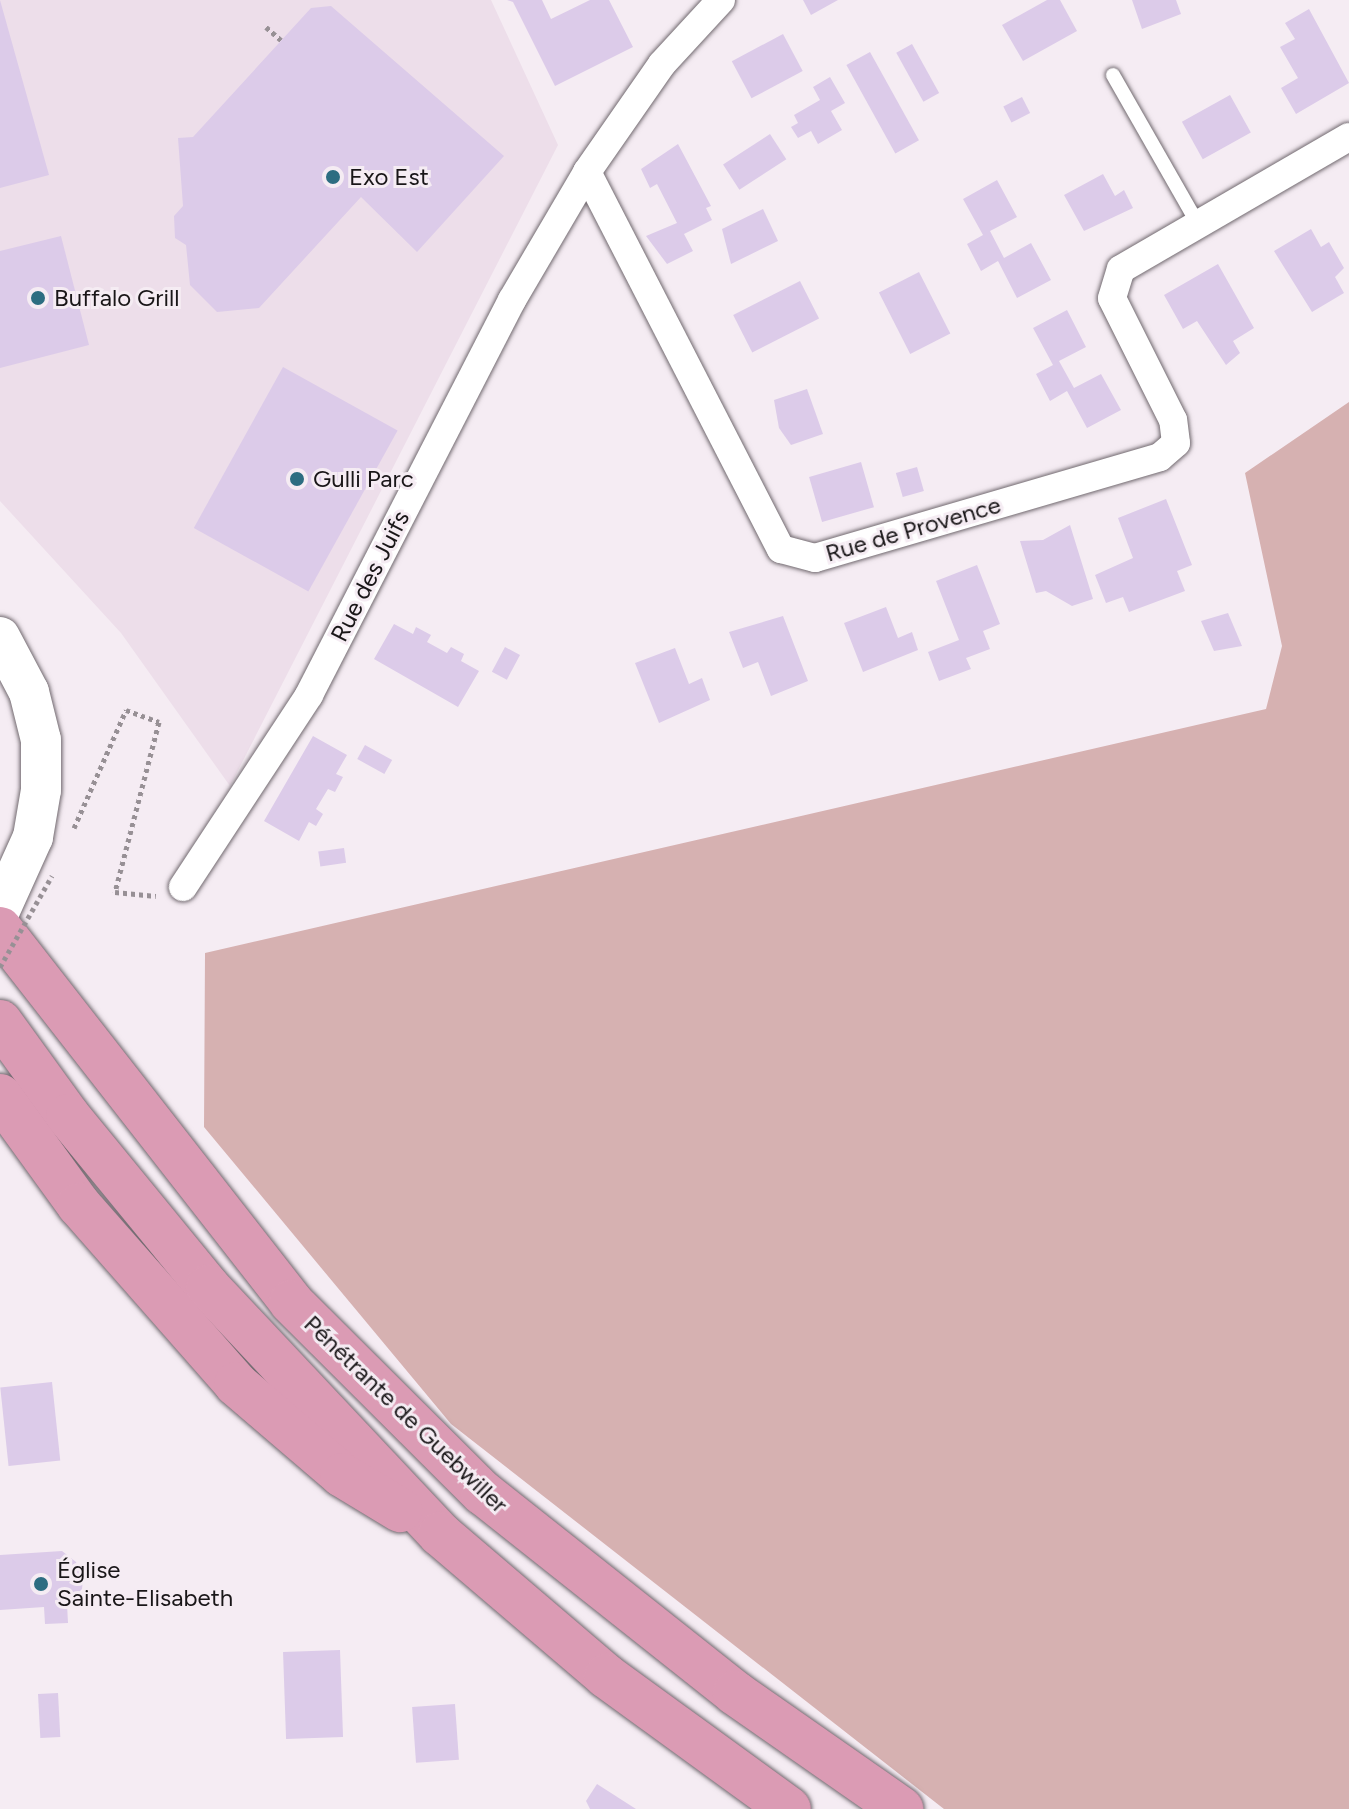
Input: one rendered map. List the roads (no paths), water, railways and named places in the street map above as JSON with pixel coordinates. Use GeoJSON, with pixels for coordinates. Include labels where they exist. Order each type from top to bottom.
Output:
{"type":"FeatureCollection","features":[{"type":"Feature","properties":{"kind":"highway","name":"Pénétrante de Guebwiller"},"geometry":{"type":"LineString","coordinates":[[2,933],[291,1302],[483,1493],[735,1693],[901,1809]]}},
{"type":"Feature","properties":{"kind":"highway"},"geometry":{"type":"LineString","coordinates":[[0,1022],[68,1116],[208,1287],[440,1534],[606,1676],[789,1809]]}},
{"type":"Feature","properties":{"kind":"highway"},"geometry":{"type":"LineString","coordinates":[[0,1096],[79,1205],[236,1384],[342,1475],[440,1534]]}},
{"type":"Feature","properties":{"kind":"main road"},"geometry":{"type":"LineString","coordinates":[[0,637],[29,692],[41,740],[41,790],[54,845],[2,933]]}},
{"type":"Feature","properties":{"kind":"street"},"geometry":{"type":"LineString","coordinates":[[587,172],[662,64],[721,0]]}},
{"type":"Feature","properties":{"kind":"street","name":"Rue de Provence"},"geometry":{"type":"LineString","coordinates":[[587,172],[781,549],[815,558],[1160,457],[1176,443],[1173,420],[1112,298],[1121,269],[1349,137]]}},
{"type":"Feature","properties":{"kind":"street","name":"Rue des Juifs"},"geometry":{"type":"LineString","coordinates":[[183,887],[309,695],[512,300],[587,172]]}},
{"type":"Feature","properties":{"kind":"lane"},"geometry":{"type":"LineString","coordinates":[[1113,75],[1198,224]]}},
{"type":"Feature","properties":{"kind":"place","name":"Exo Est"},"geometry":{"type":"Point","coordinates":[333,177]}},
{"type":"Feature","properties":{"kind":"place","name":"Buffalo Grill"},"geometry":{"type":"Point","coordinates":[38,298]}},
{"type":"Feature","properties":{"kind":"place","name":"Gulli Parc"},"geometry":{"type":"Point","coordinates":[297,479]}},
{"type":"Feature","properties":{"kind":"place","name":"Église Sainte-Elisabeth"},"geometry":{"type":"Point","coordinates":[41,1584]}}]}
